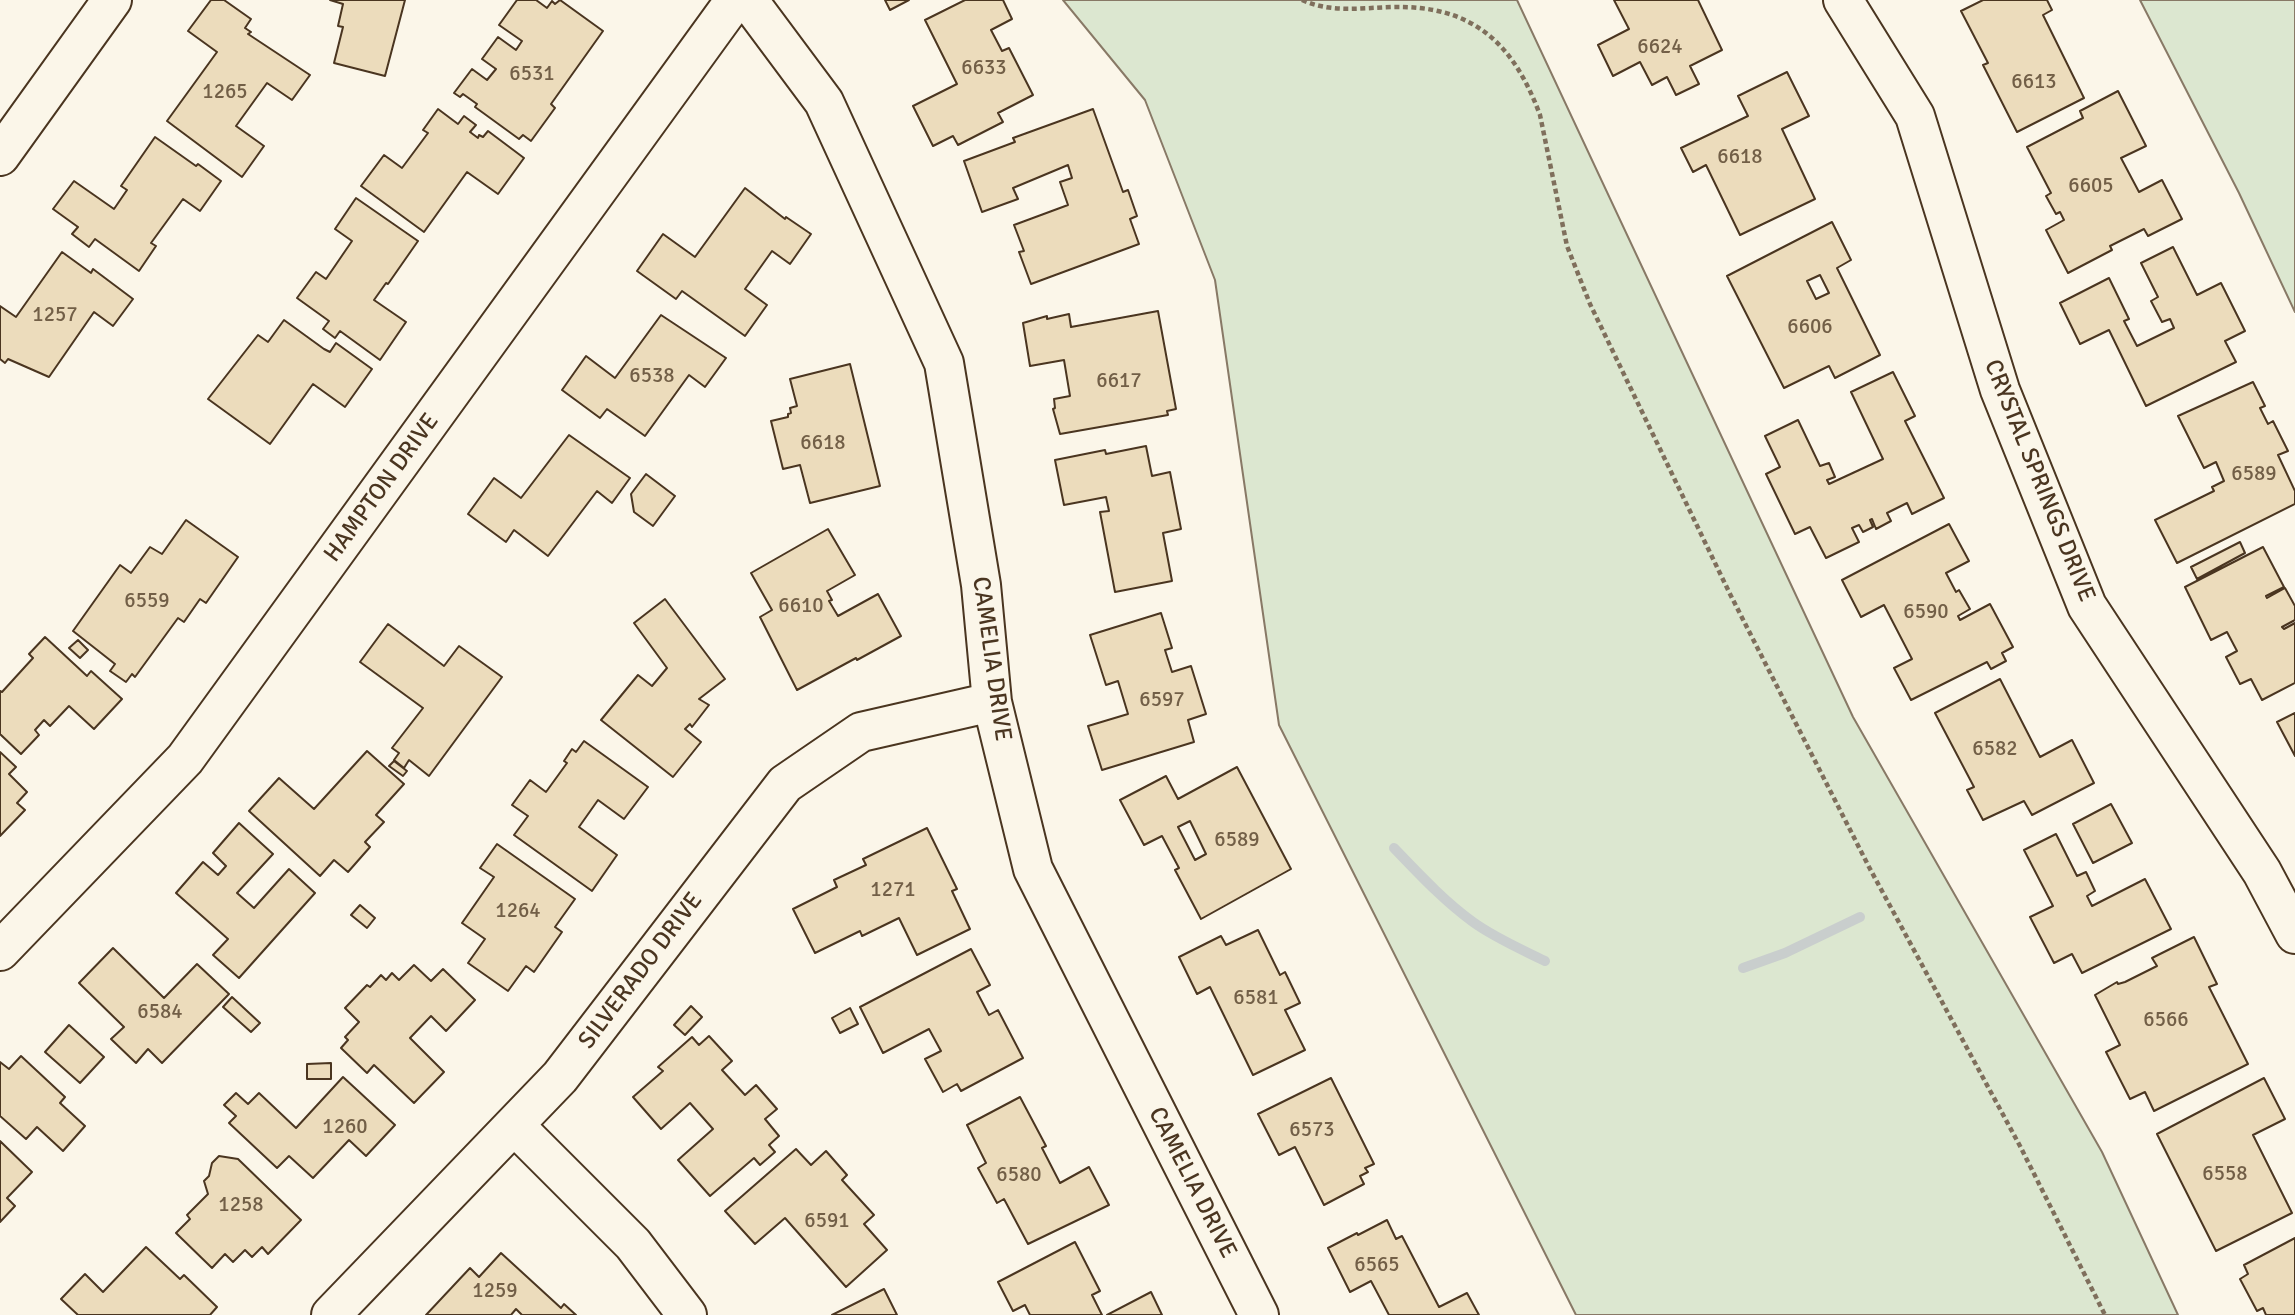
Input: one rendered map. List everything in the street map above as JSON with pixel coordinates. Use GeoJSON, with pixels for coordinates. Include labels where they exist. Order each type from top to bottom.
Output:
{"type":"FeatureCollection","features":[{"type":"Feature","properties":{"kind":"street"},"geometry":{"type":"LineString","coordinates":[[0,156],[112,0]]}},
{"type":"Feature","properties":{"kind":"street","name":"HAMPTON DRIVE"},"geometry":{"type":"LineString","coordinates":[[0,951],[185,759],[735,0]]}},
{"type":"Feature","properties":{"kind":"street","name":"CAMELIA DRIVE"},"geometry":{"type":"LineString","coordinates":[[748,0],[824,102],[944,363],[981,585],[992,702],[1033,869],[1259,1315]]}},
{"type":"Feature","properties":{"kind":"street","name":"CRYSTAL SPRINGS DRIVE"},"geometry":{"type":"LineString","coordinates":[[1843,0],[1915,116],[2000,390],[2087,606],[2262,872],[2295,934]]}},
{"type":"Feature","properties":{"kind":"street","name":"SILVERADO DRIVE"},"geometry":{"type":"LineString","coordinates":[[331,1315],[560,1077],[785,784],[861,732],[992,702]]}},
{"type":"Feature","properties":{"kind":"street"},"geometry":{"type":"LineString","coordinates":[[514,1125],[633,1244],[687,1315]]}},
{"type":"Feature","properties":{"kind":"path"},"geometry":{"type":"LineString","coordinates":[[1301,0],[1337,10],[1411,7],[1450,14],[1480,27],[1516,66],[1540,115],[1567,246],[1590,304],[1730,594],[1869,867],[2020,1146],[2105,1315]]}},
{"type":"Feature","properties":{"kind":"green space"},"geometry":{"type":"Polygon","coordinates":[[[1063,0],[1517,0],[1853,717],[2102,1152],[2178,1315],[1576,1315],[1279,725],[1215,280],[1145,100],[1063,0]]]}},
{"type":"Feature","properties":{"kind":"green space"},"geometry":{"type":"Polygon","coordinates":[[[2140,0],[2295,0],[2295,312],[2239,193],[2140,0]]]}},
{"type":"Feature","properties":{"kind":"building"},"geometry":{"type":"Polygon","coordinates":[[[211,0],[224,0],[251,19],[245,28],[251,32],[248,34],[310,75],[292,100],[267,83],[236,126],[264,146],[242,177],[167,121],[217,52],[188,31],[211,0]]]}},
{"type":"Feature","properties":{"kind":"building"},"geometry":{"type":"Polygon","coordinates":[[[330,0],[405,0],[385,76],[334,63],[343,27],[338,26],[343,4],[330,0]]]}},
{"type":"Feature","properties":{"kind":"building"},"geometry":{"type":"Polygon","coordinates":[[[517,0],[536,0],[547,8],[552,1],[555,4],[560,0],[603,31],[551,104],[555,108],[531,141],[523,135],[519,139],[475,107],[477,104],[463,94],[460,97],[454,93],[472,69],[487,80],[496,69],[482,59],[498,37],[516,50],[522,41],[499,25],[517,0]]]}},
{"type":"Feature","properties":{"kind":"building"},"geometry":{"type":"Polygon","coordinates":[[[885,0],[909,0],[890,10],[885,0]]]}},
{"type":"Feature","properties":{"kind":"building"},"geometry":{"type":"Polygon","coordinates":[[[965,0],[1003,0],[1012,19],[991,30],[1002,51],[1009,48],[1033,95],[998,113],[1003,122],[958,145],[953,136],[933,146],[913,106],[957,84],[925,20],[965,0]]]}},
{"type":"Feature","properties":{"kind":"building"},"geometry":{"type":"Polygon","coordinates":[[[1614,0],[1698,0],[1722,50],[1690,66],[1699,84],[1676,95],[1667,77],[1652,85],[1640,62],[1613,76],[1598,45],[1629,29],[1614,0]]]}},
{"type":"Feature","properties":{"kind":"building"},"geometry":{"type":"Polygon","coordinates":[[[1983,0],[2047,0],[2052,10],[2043,15],[2084,98],[2017,132],[1983,65],[1988,63],[1961,11],[1983,0]]]}},
{"type":"Feature","properties":{"kind":"building"},"geometry":{"type":"Polygon","coordinates":[[[1787,72],[1809,116],[1782,129],[1815,199],[1740,235],[1706,165],[1693,172],[1681,148],[1748,116],[1738,96],[1787,72]]]}},
{"type":"Feature","properties":{"kind":"building"},"geometry":{"type":"Polygon","coordinates":[[[2118,91],[2146,146],[2121,158],[2139,192],[2162,180],[2182,219],[2148,236],[2144,229],[2110,246],[2112,250],[2068,273],[2046,230],[2064,220],[2060,212],[2056,214],[2046,196],[2051,193],[2027,147],[2083,118],[2080,111],[2118,91]]]}},
{"type":"Feature","properties":{"kind":"building"},"geometry":{"type":"Polygon","coordinates":[[[438,109],[458,124],[464,116],[476,125],[470,132],[478,138],[488,131],[524,158],[498,194],[467,172],[424,232],[361,186],[384,155],[402,168],[428,133],[423,130],[438,109]]]}},
{"type":"Feature","properties":{"kind":"building"},"geometry":{"type":"Polygon","coordinates":[[[1093,109],[1123,192],[1128,190],[1137,216],[1130,219],[1139,244],[1031,284],[1019,252],[1024,251],[1014,225],[1068,205],[1060,182],[1072,178],[1068,165],[1013,188],[1018,199],[982,212],[964,161],[1015,142],[1013,138],[1093,109]]]}},
{"type":"Feature","properties":{"kind":"building"},"geometry":{"type":"Polygon","coordinates":[[[155,137],[221,181],[200,211],[183,199],[151,243],[156,246],[139,271],[95,239],[89,247],[72,234],[78,227],[53,209],[74,181],[114,209],[127,190],[121,186],[155,137]]]}},
{"type":"Feature","properties":{"kind":"building"},"geometry":{"type":"Polygon","coordinates":[[[745,188],[785,219],[786,217],[811,234],[790,264],[772,251],[745,289],[767,305],[745,336],[682,291],[676,299],[637,271],[663,234],[695,257],[745,188]]]}},
{"type":"Feature","properties":{"kind":"building"},"geometry":{"type":"Polygon","coordinates":[[[356,198],[418,241],[374,300],[406,322],[380,360],[340,331],[335,338],[323,329],[329,321],[297,298],[316,272],[326,279],[352,241],[335,229],[356,198]]]}},
{"type":"Feature","properties":{"kind":"building"},"geometry":{"type":"Polygon","coordinates":[[[1832,222],[1851,260],[1837,268],[1880,355],[1835,378],[1829,366],[1784,388],[1727,276],[1832,222]],[[1820,275],[1807,281],[1816,299],[1829,293],[1820,275]]]}},
{"type":"Feature","properties":{"kind":"building"},"geometry":{"type":"Polygon","coordinates":[[[2173,247],[2197,295],[2221,283],[2245,331],[2225,341],[2236,362],[2146,406],[2109,330],[2080,344],[2060,303],[2109,278],[2129,319],[2124,321],[2137,346],[2174,328],[2170,319],[2162,322],[2151,301],[2158,297],[2141,263],[2173,247]]]}},
{"type":"Feature","properties":{"kind":"building"},"geometry":{"type":"Polygon","coordinates":[[[62,252],[91,273],[93,269],[133,299],[113,326],[94,312],[49,377],[8,359],[5,363],[0,359],[0,306],[16,317],[62,252]]]}},
{"type":"Feature","properties":{"kind":"building"},"geometry":{"type":"Polygon","coordinates":[[[1158,311],[1176,409],[1167,411],[1168,415],[1060,434],[1053,409],[1054,399],[1070,396],[1064,360],[1030,366],[1023,323],[1047,316],[1047,319],[1069,314],[1071,327],[1158,311]]]}},
{"type":"Feature","properties":{"kind":"building"},"geometry":{"type":"Polygon","coordinates":[[[661,315],[726,358],[705,387],[689,375],[645,436],[607,409],[600,418],[562,390],[586,356],[615,378],[661,315]]]}},
{"type":"Feature","properties":{"kind":"building"},"geometry":{"type":"Polygon","coordinates":[[[284,320],[324,349],[330,352],[336,343],[372,369],[345,407],[313,384],[270,444],[208,399],[258,335],[268,342],[284,320]]]}},
{"type":"Feature","properties":{"kind":"building"},"geometry":{"type":"Polygon","coordinates":[[[850,364],[880,486],[810,503],[800,465],[783,469],[771,421],[788,417],[790,408],[797,406],[790,379],[850,364]]]}},
{"type":"Feature","properties":{"kind":"building"},"geometry":{"type":"Polygon","coordinates":[[[1893,372],[1915,416],[1905,421],[1944,498],[1912,514],[1907,503],[1887,513],[1891,521],[1876,529],[1872,519],[1870,520],[1873,527],[1863,532],[1859,525],[1852,528],[1859,542],[1826,558],[1810,527],[1795,534],[1766,474],[1780,467],[1765,436],[1798,420],[1820,466],[1829,463],[1835,477],[1827,480],[1829,484],[1883,459],[1851,392],[1893,372]]]}},
{"type":"Feature","properties":{"kind":"building"},"geometry":{"type":"Polygon","coordinates":[[[2253,382],[2265,406],[2260,408],[2268,424],[2273,421],[2288,451],[2278,455],[2295,491],[2295,504],[2177,563],[2155,520],[2214,491],[2212,487],[2224,481],[2216,462],[2204,468],[2178,416],[2253,382]]]}},
{"type":"Feature","properties":{"kind":"building"},"geometry":{"type":"Polygon","coordinates":[[[569,435],[630,478],[612,503],[597,491],[548,556],[514,530],[506,542],[468,514],[494,478],[521,498],[569,435]]]}},
{"type":"Feature","properties":{"kind":"building"},"geometry":{"type":"Polygon","coordinates":[[[1146,446],[1152,476],[1170,472],[1181,529],[1163,533],[1172,581],[1115,592],[1100,512],[1109,511],[1106,497],[1064,505],[1055,460],[1105,450],[1106,454],[1146,446]]]}},
{"type":"Feature","properties":{"kind":"building"},"geometry":{"type":"Polygon","coordinates":[[[646,474],[675,496],[653,526],[634,512],[631,494],[646,474]]]}},
{"type":"Feature","properties":{"kind":"building"},"geometry":{"type":"Polygon","coordinates":[[[186,520],[238,557],[206,603],[200,599],[184,622],[178,618],[135,677],[132,674],[126,682],[110,671],[115,664],[73,631],[120,565],[131,573],[150,547],[162,554],[186,520]]]}},
{"type":"Feature","properties":{"kind":"building"},"geometry":{"type":"Polygon","coordinates":[[[1949,524],[1969,561],[1946,573],[1956,592],[1959,590],[1970,609],[1958,616],[1960,620],[1990,604],[2013,647],[2002,653],[2006,661],[1991,669],[1987,662],[1911,700],[1894,668],[1912,659],[1884,605],[1861,617],[1842,580],[1949,524]]]}},
{"type":"Feature","properties":{"kind":"building"},"geometry":{"type":"Polygon","coordinates":[[[828,529],[855,575],[827,591],[832,600],[829,601],[838,616],[878,594],[901,636],[797,690],[760,617],[772,610],[751,573],[828,529]]]}},
{"type":"Feature","properties":{"kind":"building"},"geometry":{"type":"Polygon","coordinates":[[[2240,542],[2245,553],[2197,579],[2191,567],[2240,542]]]}},
{"type":"Feature","properties":{"kind":"building"},"geometry":{"type":"Polygon","coordinates":[[[2263,547],[2284,587],[2266,596],[2267,598],[2285,588],[2295,606],[2295,620],[2282,627],[2284,629],[2295,623],[2295,683],[2262,700],[2251,679],[2240,684],[2226,657],[2237,651],[2227,632],[2211,640],[2185,587],[2263,547]]]}},
{"type":"Feature","properties":{"kind":"building"},"geometry":{"type":"Polygon","coordinates":[[[665,599],[725,679],[699,699],[709,705],[692,727],[690,724],[685,729],[701,742],[673,777],[601,720],[638,675],[652,686],[667,668],[634,623],[665,599]]]}},
{"type":"Feature","properties":{"kind":"building"},"geometry":{"type":"Polygon","coordinates":[[[1161,613],[1172,648],[1165,650],[1172,672],[1191,666],[1206,714],[1188,720],[1194,742],[1102,770],[1088,726],[1128,714],[1118,681],[1106,685],[1090,635],[1161,613]]]}},
{"type":"Feature","properties":{"kind":"building"},"geometry":{"type":"Polygon","coordinates":[[[388,624],[444,666],[459,646],[502,677],[429,776],[409,760],[404,768],[394,760],[399,753],[392,748],[423,708],[360,662],[388,624]]]}},
{"type":"Feature","properties":{"kind":"building"},"geometry":{"type":"Polygon","coordinates":[[[45,637],[87,676],[91,671],[122,699],[94,729],[69,706],[50,726],[44,720],[35,730],[39,735],[21,754],[0,734],[0,691],[2,692],[33,658],[29,654],[45,637]]]}},
{"type":"Feature","properties":{"kind":"building"},"geometry":{"type":"Polygon","coordinates":[[[78,640],[88,650],[80,658],[69,648],[78,640]]]}},
{"type":"Feature","properties":{"kind":"building"},"geometry":{"type":"Polygon","coordinates":[[[2000,679],[2040,757],[2072,740],[2094,783],[2032,815],[2024,801],[1983,820],[1967,790],[1974,787],[1935,713],[2000,679]]]}},
{"type":"Feature","properties":{"kind":"building"},"geometry":{"type":"Polygon","coordinates":[[[2295,713],[2295,756],[2277,722],[2295,713]]]}},
{"type":"Feature","properties":{"kind":"building"},"geometry":{"type":"Polygon","coordinates":[[[584,741],[648,787],[624,819],[598,800],[579,827],[617,855],[592,891],[514,835],[528,816],[512,805],[530,780],[546,792],[567,763],[564,761],[572,749],[576,752],[584,741]]]}},
{"type":"Feature","properties":{"kind":"building"},"geometry":{"type":"Polygon","coordinates":[[[367,751],[404,784],[376,815],[384,822],[365,842],[370,847],[348,872],[334,860],[320,876],[249,811],[279,778],[314,809],[367,751]]]}},
{"type":"Feature","properties":{"kind":"building"},"geometry":{"type":"Polygon","coordinates":[[[0,752],[16,767],[9,774],[27,792],[17,803],[25,810],[0,836],[0,752]]]}},
{"type":"Feature","properties":{"kind":"building"},"geometry":{"type":"Polygon","coordinates":[[[394,761],[407,771],[403,776],[389,766],[394,761]]]}},
{"type":"Feature","properties":{"kind":"building"},"geometry":{"type":"Polygon","coordinates":[[[1237,767],[1291,869],[1201,919],[1175,870],[1179,868],[1162,836],[1144,845],[1120,800],[1166,776],[1178,799],[1237,767]],[[1190,821],[1178,827],[1195,860],[1206,854],[1190,821]]]}},
{"type":"Feature","properties":{"kind":"building"},"geometry":{"type":"Polygon","coordinates":[[[2111,804],[2132,843],[2093,863],[2073,824],[2111,804]]]}},
{"type":"Feature","properties":{"kind":"building"},"geometry":{"type":"Polygon","coordinates":[[[239,823],[273,854],[237,893],[254,908],[289,869],[315,893],[239,978],[213,955],[228,939],[176,893],[203,862],[218,875],[226,866],[213,853],[239,823]]]}},
{"type":"Feature","properties":{"kind":"building"},"geometry":{"type":"Polygon","coordinates":[[[927,828],[957,889],[952,891],[970,929],[917,955],[899,918],[862,936],[860,931],[815,953],[793,909],[837,887],[834,880],[866,865],[863,859],[927,828]]]}},
{"type":"Feature","properties":{"kind":"building"},"geometry":{"type":"Polygon","coordinates":[[[2056,834],[2077,876],[2086,872],[2095,891],[2087,896],[2092,906],[2145,879],[2171,929],[2082,973],[2072,954],[2054,963],[2030,917],[2053,906],[2024,850],[2056,834]]]}},
{"type":"Feature","properties":{"kind":"building"},"geometry":{"type":"Polygon","coordinates":[[[497,844],[575,899],[555,927],[562,932],[534,972],[526,966],[508,991],[468,963],[485,939],[462,923],[494,877],[480,868],[497,844]]]}},
{"type":"Feature","properties":{"kind":"building"},"geometry":{"type":"Polygon","coordinates":[[[360,905],[375,918],[367,928],[351,915],[360,905]]]}},
{"type":"Feature","properties":{"kind":"building"},"geometry":{"type":"Polygon","coordinates":[[[1258,930],[1280,975],[1285,972],[1300,1003],[1285,1010],[1305,1050],[1253,1075],[1210,987],[1197,994],[1179,957],[1221,936],[1226,945],[1258,930]]]}},
{"type":"Feature","properties":{"kind":"building"},"geometry":{"type":"Polygon","coordinates":[[[2194,937],[2217,984],[2209,987],[2248,1064],[2154,1111],[2145,1092],[2130,1099],[2106,1052],[2120,1045],[2095,995],[2117,982],[2125,982],[2157,966],[2152,958],[2194,937]]]}},
{"type":"Feature","properties":{"kind":"building"},"geometry":{"type":"Polygon","coordinates":[[[113,948],[164,998],[197,964],[229,994],[162,1063],[148,1049],[136,1063],[111,1039],[124,1027],[79,983],[113,948]]]}},
{"type":"Feature","properties":{"kind":"building"},"geometry":{"type":"Polygon","coordinates":[[[971,949],[990,985],[977,992],[989,1015],[998,1010],[1023,1058],[961,1091],[957,1084],[943,1092],[925,1059],[941,1051],[929,1029],[883,1053],[860,1007],[971,949]]]}},
{"type":"Feature","properties":{"kind":"building"},"geometry":{"type":"Polygon","coordinates":[[[414,965],[431,981],[443,969],[475,1000],[446,1031],[431,1016],[410,1038],[444,1072],[414,1103],[374,1065],[367,1073],[341,1048],[348,1040],[345,1037],[359,1022],[345,1008],[381,975],[386,980],[392,973],[399,980],[414,965]]]}},
{"type":"Feature","properties":{"kind":"building"},"geometry":{"type":"Polygon","coordinates":[[[232,997],[260,1023],[251,1032],[223,1007],[232,997]]]}},
{"type":"Feature","properties":{"kind":"building"},"geometry":{"type":"Polygon","coordinates":[[[691,1006],[702,1017],[685,1035],[674,1025],[691,1006]]]}},
{"type":"Feature","properties":{"kind":"building"},"geometry":{"type":"Polygon","coordinates":[[[850,1008],[858,1024],[840,1033],[832,1018],[850,1008]]]}},
{"type":"Feature","properties":{"kind":"building"},"geometry":{"type":"Polygon","coordinates":[[[69,1025],[104,1057],[80,1083],[45,1052],[69,1025]]]}},
{"type":"Feature","properties":{"kind":"building"},"geometry":{"type":"Polygon","coordinates":[[[709,1036],[732,1061],[722,1070],[745,1095],[756,1085],[777,1109],[765,1119],[779,1136],[769,1145],[775,1152],[760,1165],[754,1158],[710,1196],[678,1160],[713,1129],[690,1103],[661,1129],[633,1097],[663,1071],[658,1067],[692,1037],[699,1045],[709,1036]]]}},
{"type":"Feature","properties":{"kind":"building"},"geometry":{"type":"Polygon","coordinates":[[[21,1056],[65,1097],[60,1103],[85,1126],[63,1151],[37,1127],[26,1139],[0,1116],[0,1062],[9,1069],[21,1056]]]}},
{"type":"Feature","properties":{"kind":"building"},"geometry":{"type":"Polygon","coordinates":[[[331,1063],[331,1079],[307,1079],[307,1064],[331,1063]]]}},
{"type":"Feature","properties":{"kind":"building"},"geometry":{"type":"Polygon","coordinates":[[[343,1077],[395,1125],[366,1156],[349,1140],[313,1178],[289,1156],[277,1168],[229,1123],[236,1116],[224,1105],[236,1093],[248,1104],[259,1093],[296,1128],[343,1077]]]}},
{"type":"Feature","properties":{"kind":"building"},"geometry":{"type":"Polygon","coordinates":[[[1331,1078],[1374,1164],[1365,1168],[1368,1172],[1360,1176],[1364,1184],[1324,1205],[1295,1147],[1279,1155],[1258,1114],[1331,1078]]]}},
{"type":"Feature","properties":{"kind":"building"},"geometry":{"type":"Polygon","coordinates":[[[2264,1078],[2285,1119],[2253,1135],[2292,1213],[2216,1251],[2157,1134],[2264,1078]]]}},
{"type":"Feature","properties":{"kind":"building"},"geometry":{"type":"Polygon","coordinates":[[[1020,1097],[1046,1146],[1042,1148],[1060,1183],[1089,1167],[1109,1205],[1028,1244],[1004,1199],[997,1203],[978,1168],[986,1163],[967,1125],[1020,1097]]]}},
{"type":"Feature","properties":{"kind":"building"},"geometry":{"type":"Polygon","coordinates":[[[0,1141],[32,1172],[7,1198],[15,1206],[0,1222],[0,1141]]]}},
{"type":"Feature","properties":{"kind":"building"},"geometry":{"type":"Polygon","coordinates":[[[796,1149],[811,1165],[826,1151],[847,1175],[842,1180],[874,1215],[864,1224],[887,1250],[846,1287],[785,1218],[755,1244],[725,1211],[796,1149]]]}},
{"type":"Feature","properties":{"kind":"building"},"geometry":{"type":"Polygon","coordinates":[[[219,1156],[238,1159],[301,1220],[268,1254],[262,1247],[252,1257],[245,1250],[233,1262],[225,1254],[212,1268],[176,1233],[190,1219],[187,1215],[208,1194],[204,1181],[209,1176],[212,1163],[219,1156]]]}},
{"type":"Feature","properties":{"kind":"building"},"geometry":{"type":"Polygon","coordinates":[[[1387,1220],[1396,1239],[1402,1236],[1439,1307],[1467,1293],[1479,1315],[1389,1315],[1371,1281],[1350,1292],[1328,1248],[1387,1220]]]}},
{"type":"Feature","properties":{"kind":"building"},"geometry":{"type":"Polygon","coordinates":[[[2295,1238],[2295,1315],[2266,1315],[2263,1308],[2257,1311],[2240,1279],[2248,1274],[2244,1265],[2295,1238]]]}},
{"type":"Feature","properties":{"kind":"building"},"geometry":{"type":"Polygon","coordinates":[[[1075,1242],[1100,1291],[1092,1295],[1102,1315],[1030,1315],[1025,1305],[1013,1311],[998,1282],[1075,1242]]]}},
{"type":"Feature","properties":{"kind":"building"},"geometry":{"type":"Polygon","coordinates":[[[146,1247],[180,1279],[184,1275],[217,1307],[210,1315],[78,1315],[61,1299],[85,1274],[103,1292],[146,1247]]]}},
{"type":"Feature","properties":{"kind":"building"},"geometry":{"type":"Polygon","coordinates":[[[501,1253],[561,1308],[564,1304],[576,1315],[522,1315],[516,1309],[511,1315],[426,1315],[470,1268],[479,1277],[501,1253]]]}},
{"type":"Feature","properties":{"kind":"building"},"geometry":{"type":"Polygon","coordinates":[[[884,1289],[897,1315],[832,1315],[884,1289]]]}},
{"type":"Feature","properties":{"kind":"building"},"geometry":{"type":"Polygon","coordinates":[[[1151,1292],[1162,1315],[1107,1315],[1151,1292]]]}},
{"type":"Feature","properties":{"kind":"waterway"},"geometry":{"type":"LineString","coordinates":[[1394,848],[1462,914],[1499,938],[1545,961]]}},
{"type":"Feature","properties":{"kind":"waterway"},"geometry":{"type":"LineString","coordinates":[[1743,968],[1785,953],[1860,917]]}}]}
